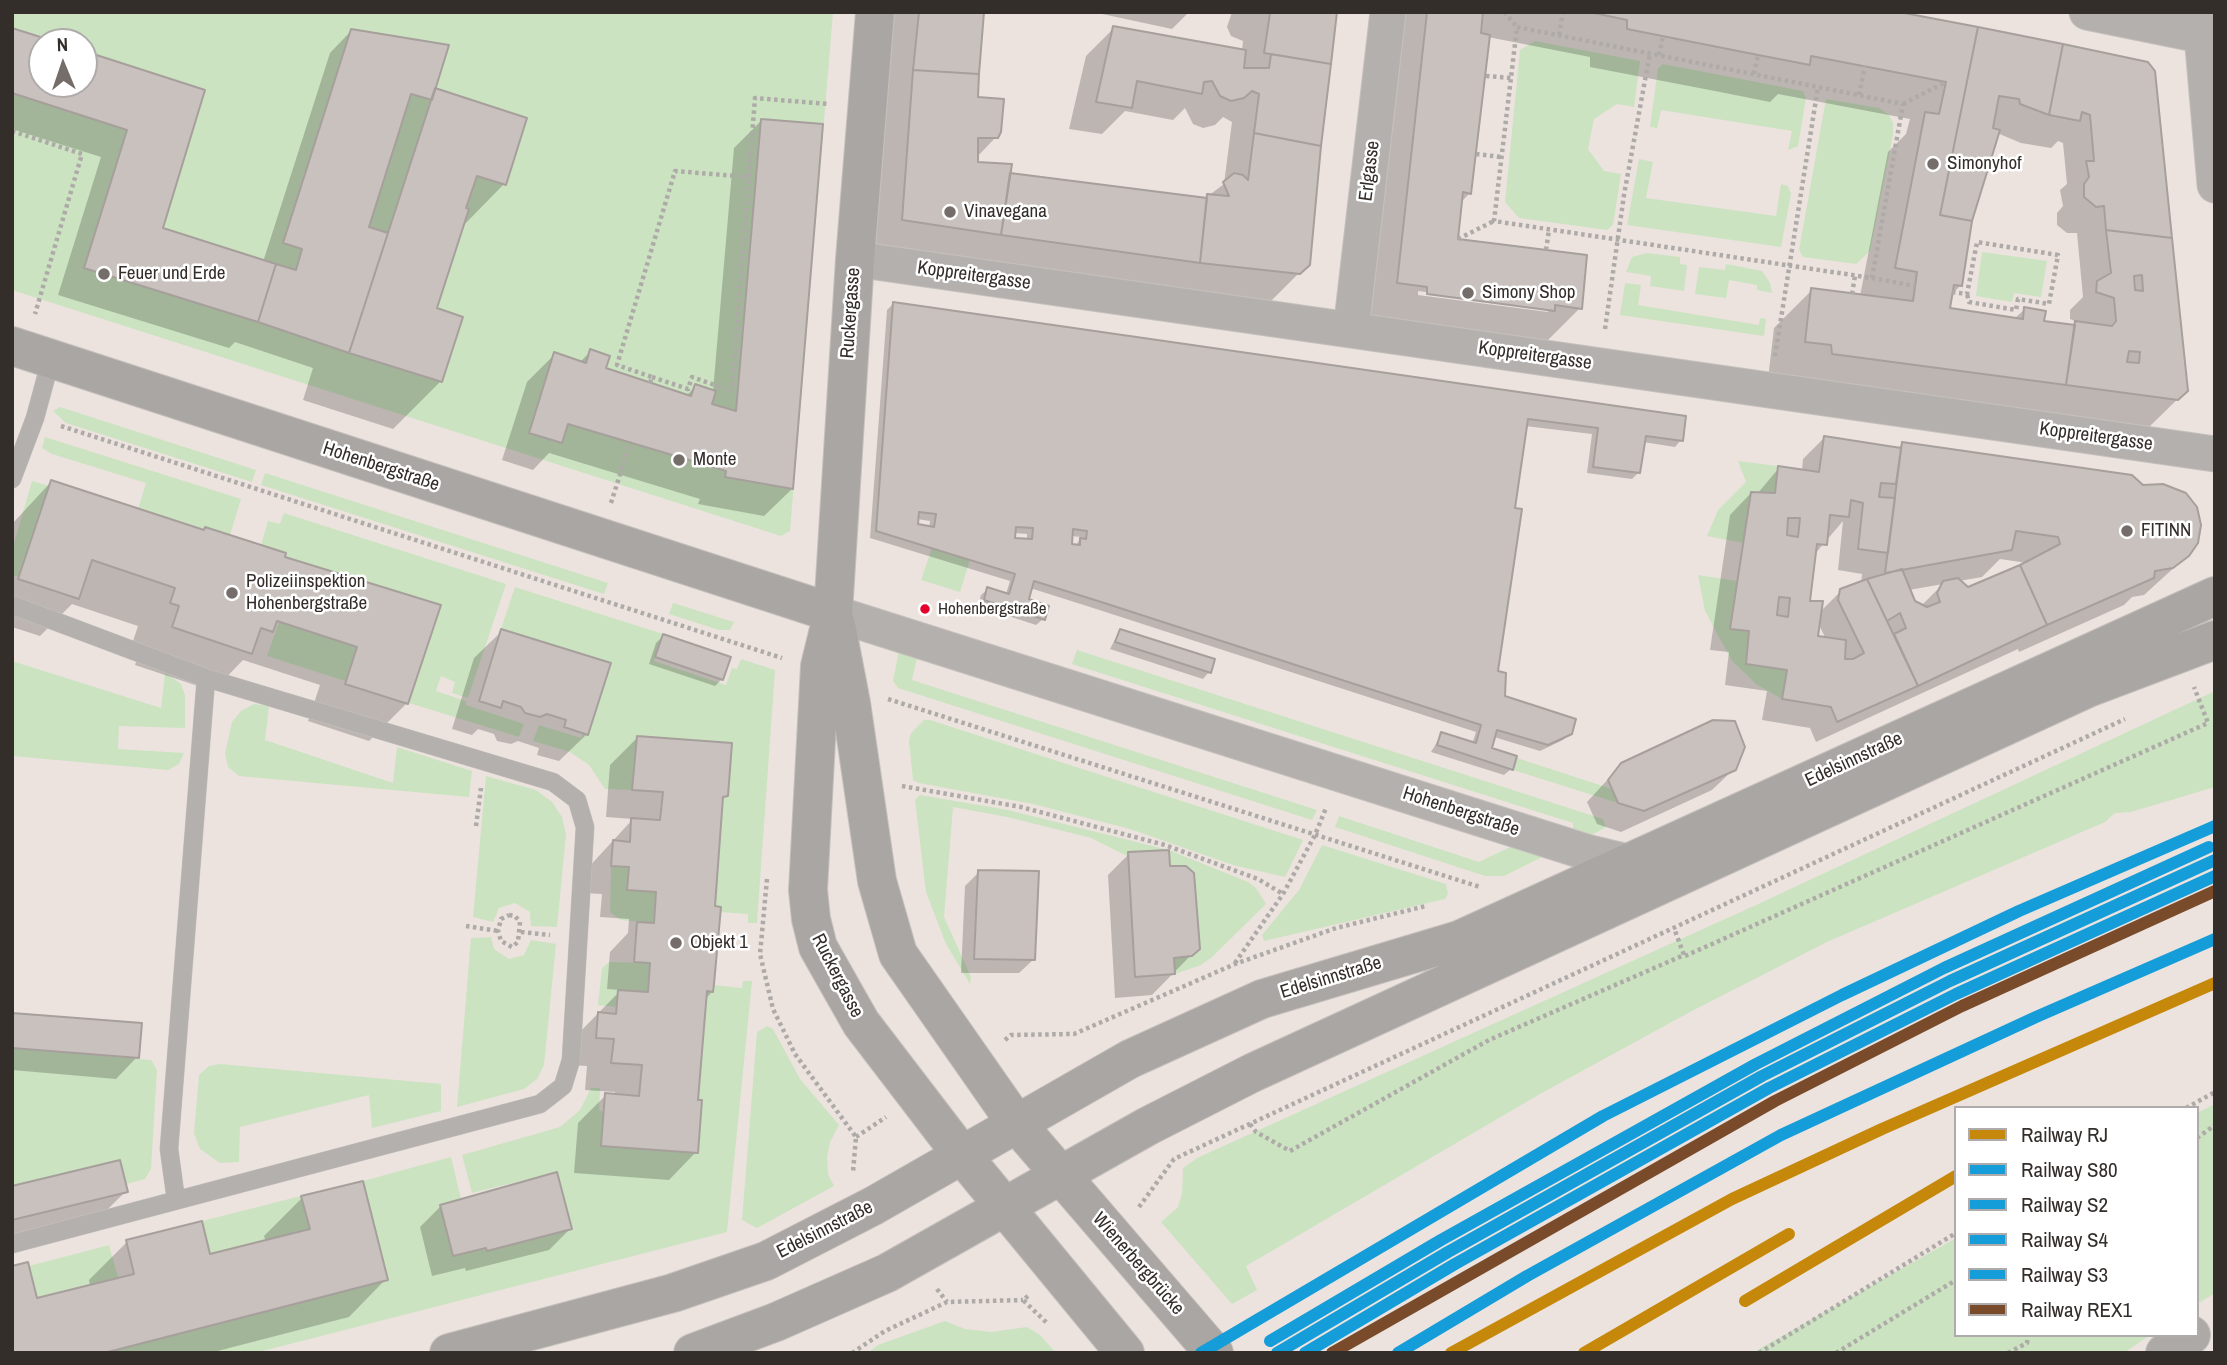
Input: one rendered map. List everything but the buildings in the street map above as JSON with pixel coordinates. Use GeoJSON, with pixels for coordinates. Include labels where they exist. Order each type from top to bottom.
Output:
{"type":"FeatureCollection","features":[{"type":"Feature","properties":{"kind":"main road","name":"Ruckergasse"},"geometry":{"type":"LineString","coordinates":[[875,12],[855,259],[833,613],[820,666],[808,890],[811,919],[818,947],[861,1024],[962,1155],[1006,1207]]}},
{"type":"Feature","properties":{"kind":"main road","name":"Hohenbergstraße"},"geometry":{"type":"LineString","coordinates":[[29,352],[833,613]]}},
{"type":"Feature","properties":{"kind":"main road","name":"Edelsinnstraße"},"geometry":{"type":"LineString","coordinates":[[449,1353],[673,1293],[766,1261],[810,1240],[1130,1059],[1262,999],[1459,940],[2215,596]]}},
{"type":"Feature","properties":{"kind":"main road","name":"Ruckergasse"},"geometry":{"type":"LineString","coordinates":[[833,613],[846,674],[877,881],[893,942],[911,976],[1016,1124],[1060,1177]]}},
{"type":"Feature","properties":{"kind":"main road","name":"Edelsinnstraße"},"geometry":{"type":"LineString","coordinates":[[693,1353],[776,1322],[887,1273],[1148,1126],[1265,1067],[2088,688],[2215,640]]}},
{"type":"Feature","properties":{"kind":"main road","name":"Wienerbergbrücke"},"geometry":{"type":"LineString","coordinates":[[1060,1177],[1214,1353]]}},
{"type":"Feature","properties":{"kind":"main road"},"geometry":{"type":"LineString","coordinates":[[1006,1207],[1125,1353]]}},
{"type":"Feature","properties":{"kind":"main road"},"geometry":{"type":"LineString","coordinates":[[2199,1330],[2215,1320]]}},
{"type":"Feature","properties":{"kind":"main road"},"geometry":{"type":"LineString","coordinates":[[2165,1353],[2188,1337]]}},
{"type":"Feature","properties":{"kind":"street","name":"Erlgasse"},"geometry":{"type":"LineString","coordinates":[[1351,330],[1388,12]]}},
{"type":"Feature","properties":{"kind":"street"},"geometry":{"type":"LineString","coordinates":[[2087,12],[2206,29],[2215,185]]}},
{"type":"Feature","properties":{"kind":"street","name":"Koppreitergasse"},"geometry":{"type":"LineString","coordinates":[[855,259],[2215,454]]}},
{"type":"Feature","properties":{"kind":"street","name":"Hohenbergstraße"},"geometry":{"type":"LineString","coordinates":[[833,613],[1586,852],[1632,863]]}},
{"type":"Feature","properties":{"kind":"lane"},"geometry":{"type":"LineString","coordinates":[[12,479],[35,418],[29,352]]}},
{"type":"Feature","properties":{"kind":"lane"},"geometry":{"type":"LineString","coordinates":[[12,605],[206,678],[553,782],[577,800],[585,827],[571,1060],[563,1086],[540,1104],[12,1244]]}},
{"type":"Feature","properties":{"kind":"lane"},"geometry":{"type":"LineString","coordinates":[[176,1200],[169,1149],[206,678]]}},
{"type":"Feature","properties":{"kind":"path"},"geometry":{"type":"LineString","coordinates":[[1504,12],[1517,27],[1903,104],[1946,82]]}},
{"type":"Feature","properties":{"kind":"path"},"geometry":{"type":"LineString","coordinates":[[1559,36],[1563,12]]}},
{"type":"Feature","properties":{"kind":"path"},"geometry":{"type":"LineString","coordinates":[[1494,221],[1517,27]]}},
{"type":"Feature","properties":{"kind":"path"},"geometry":{"type":"LineString","coordinates":[[1659,55],[1663,36]]}},
{"type":"Feature","properties":{"kind":"path"},"geometry":{"type":"LineString","coordinates":[[1600,365],[1617,240],[1650,53]]}},
{"type":"Feature","properties":{"kind":"path"},"geometry":{"type":"LineString","coordinates":[[1754,74],[1758,55]]}},
{"type":"Feature","properties":{"kind":"path"},"geometry":{"type":"LineString","coordinates":[[1858,95],[1865,66]]}},
{"type":"Feature","properties":{"kind":"path"},"geometry":{"type":"LineString","coordinates":[[1486,76],[1511,78]]}},
{"type":"Feature","properties":{"kind":"path"},"geometry":{"type":"LineString","coordinates":[[1770,390],[1818,87]]}},
{"type":"Feature","properties":{"kind":"path"},"geometry":{"type":"LineString","coordinates":[[748,177],[675,171],[617,365],[651,380],[688,389],[692,377],[732,391],[755,98],[867,107]]}},
{"type":"Feature","properties":{"kind":"path"},"geometry":{"type":"LineString","coordinates":[[1872,278],[1903,104]]}},
{"type":"Feature","properties":{"kind":"path"},"geometry":{"type":"LineString","coordinates":[[12,131],[82,154],[29,352]]}},
{"type":"Feature","properties":{"kind":"path"},"geometry":{"type":"LineString","coordinates":[[1476,154],[1501,158]]}},
{"type":"Feature","properties":{"kind":"path"},"geometry":{"type":"LineString","coordinates":[[1458,239],[1494,221],[1915,286]]}},
{"type":"Feature","properties":{"kind":"path"},"geometry":{"type":"LineString","coordinates":[[1546,250],[1549,230]]}},
{"type":"Feature","properties":{"kind":"path"},"geometry":{"type":"LineString","coordinates":[[1977,242],[2058,255],[2049,304],[2018,299],[2016,310],[1969,302],[1967,294],[1977,242]]}},
{"type":"Feature","properties":{"kind":"path"},"geometry":{"type":"LineString","coordinates":[[1852,294],[1855,276]]}},
{"type":"Feature","properties":{"kind":"path"},"geometry":{"type":"LineString","coordinates":[[1952,292],[1967,294]]}},
{"type":"Feature","properties":{"kind":"path"},"geometry":{"type":"LineString","coordinates":[[35,418],[786,659]]}},
{"type":"Feature","properties":{"kind":"path"},"geometry":{"type":"LineString","coordinates":[[600,538],[630,443]]}},
{"type":"Feature","properties":{"kind":"path"},"geometry":{"type":"LineString","coordinates":[[2181,693],[2204,682]]}},
{"type":"Feature","properties":{"kind":"path"},"geometry":{"type":"LineString","coordinates":[[1685,956],[2208,723],[2194,687]]}},
{"type":"Feature","properties":{"kind":"path"},"geometry":{"type":"LineString","coordinates":[[890,713],[890,701],[1491,890]]}},
{"type":"Feature","properties":{"kind":"path"},"geometry":{"type":"LineString","coordinates":[[1144,1203],[1174,1159],[2130,716]]}},
{"type":"Feature","properties":{"kind":"path"},"geometry":{"type":"LineString","coordinates":[[894,785],[1021,807],[1165,845],[1258,879],[1283,894]]}},
{"type":"Feature","properties":{"kind":"path"},"geometry":{"type":"LineString","coordinates":[[1235,964],[1283,894],[1315,835]]}},
{"type":"Feature","properties":{"kind":"path"},"geometry":{"type":"LineString","coordinates":[[509,915],[515,916],[520,922],[521,932],[512,947],[500,942],[499,931],[502,919],[509,915]]}},
{"type":"Feature","properties":{"kind":"path"},"geometry":{"type":"LineString","coordinates":[[466,926],[499,931]]}},
{"type":"Feature","properties":{"kind":"path"},"geometry":{"type":"LineString","coordinates":[[1250,1124],[1256,1132],[1290,1151],[1489,1040],[1684,955],[1674,928]]}},
{"type":"Feature","properties":{"kind":"path"},"geometry":{"type":"LineString","coordinates":[[1000,1028],[1011,1035]]}},
{"type":"Feature","properties":{"kind":"path"},"geometry":{"type":"LineString","coordinates":[[1074,1034],[1081,1042]]}},
{"type":"Feature","properties":{"kind":"path"},"geometry":{"type":"LineString","coordinates":[[2190,1106],[2215,1092]]}},
{"type":"Feature","properties":{"kind":"path"},"geometry":{"type":"LineString","coordinates":[[853,1179],[856,1137],[877,1123]]}},
{"type":"Feature","properties":{"kind":"path"},"geometry":{"type":"LineString","coordinates":[[2199,1137],[2215,1125]]}},
{"type":"Feature","properties":{"kind":"path"},"geometry":{"type":"LineString","coordinates":[[1759,1353],[1954,1234]]}},
{"type":"Feature","properties":{"kind":"path"},"geometry":{"type":"LineString","coordinates":[[1836,1353],[1954,1281]]}},
{"type":"Feature","properties":{"kind":"path"},"geometry":{"type":"LineString","coordinates":[[938,1290],[947,1302]]}},
{"type":"Feature","properties":{"kind":"path"},"geometry":{"type":"LineString","coordinates":[[852,1353],[885,1331],[947,1302],[1023,1300]]}},
{"type":"Feature","properties":{"kind":"path"},"geometry":{"type":"LineString","coordinates":[[2008,1353],[2027,1343],[2028,1337]]}},
{"type":"Feature","properties":{"kind":"green space"},"geometry":{"type":"Polygon","coordinates":[[[12,12],[833,12],[790,531],[781,536],[12,290],[12,12]]]}},
{"type":"Feature","properties":{"kind":"green space"},"geometry":{"type":"Polygon","coordinates":[[[1535,41],[1640,61],[1634,107],[1617,104],[1594,119],[1588,149],[1604,171],[1621,174],[1613,225],[1607,230],[1519,218],[1505,202],[1520,50],[1535,41]]]}},
{"type":"Feature","properties":{"kind":"green space"},"geometry":{"type":"Polygon","coordinates":[[[1663,64],[1803,91],[1806,98],[1798,146],[1788,150],[1792,131],[1661,110],[1657,128],[1650,127],[1658,68],[1663,64]]]}},
{"type":"Feature","properties":{"kind":"green space"},"geometry":{"type":"Polygon","coordinates":[[[1826,99],[1879,108],[1889,115],[1893,123],[1893,135],[1870,251],[1856,264],[1803,257],[1799,250],[1826,99]]]}},
{"type":"Feature","properties":{"kind":"green space"},"geometry":{"type":"Polygon","coordinates":[[[1639,159],[1653,162],[1646,198],[1776,216],[1781,184],[1788,186],[1791,194],[1781,247],[1627,225],[1639,159]]]}},
{"type":"Feature","properties":{"kind":"green space"},"geometry":{"type":"Polygon","coordinates":[[[1982,252],[2047,261],[2041,297],[2014,293],[2012,302],[1976,296],[1982,252]]]}},
{"type":"Feature","properties":{"kind":"green space"},"geometry":{"type":"Polygon","coordinates":[[[1647,253],[1680,257],[1680,264],[1687,265],[1684,291],[1650,286],[1651,276],[1626,272],[1632,257],[1647,253]]]}},
{"type":"Feature","properties":{"kind":"green space"},"geometry":{"type":"Polygon","coordinates":[[[1726,264],[1762,271],[1770,283],[1772,293],[1757,290],[1757,285],[1729,280],[1726,298],[1695,294],[1699,267],[1725,270],[1726,264]]]}},
{"type":"Feature","properties":{"kind":"green space"},"geometry":{"type":"Polygon","coordinates":[[[1625,283],[1641,285],[1638,305],[1759,325],[1760,318],[1766,319],[1764,336],[1620,315],[1625,283]]]}},
{"type":"Feature","properties":{"kind":"green space"},"geometry":{"type":"Polygon","coordinates":[[[60,407],[256,470],[252,482],[66,423],[53,411],[60,407]]]}},
{"type":"Feature","properties":{"kind":"green space"},"geometry":{"type":"Polygon","coordinates":[[[45,437],[241,499],[230,535],[205,527],[204,530],[138,509],[146,483],[52,454],[42,448],[45,437]]]}},
{"type":"Feature","properties":{"kind":"green space"},"geometry":{"type":"Polygon","coordinates":[[[1738,461],[1778,466],[1775,493],[1751,492],[1743,543],[1707,536],[1718,510],[1746,482],[1738,461]]]}},
{"type":"Feature","properties":{"kind":"green space"},"geometry":{"type":"Polygon","coordinates":[[[265,473],[608,583],[604,594],[261,485],[265,473]]]}},
{"type":"Feature","properties":{"kind":"green space"},"geometry":{"type":"Polygon","coordinates":[[[32,481],[49,486],[19,577],[12,575],[12,550],[32,481]]]}},
{"type":"Feature","properties":{"kind":"green space"},"geometry":{"type":"Polygon","coordinates":[[[284,513],[506,584],[468,698],[452,693],[455,682],[441,676],[436,691],[466,701],[466,705],[524,724],[519,737],[409,703],[440,605],[285,557],[286,553],[261,545],[268,521],[280,524],[284,513]]]}},
{"type":"Feature","properties":{"kind":"green space"},"geometry":{"type":"Polygon","coordinates":[[[932,548],[970,560],[960,592],[921,580],[932,548]]]}},
{"type":"Feature","properties":{"kind":"green space"},"geometry":{"type":"Polygon","coordinates":[[[1698,575],[1737,581],[1730,629],[1749,631],[1746,664],[1787,670],[1782,699],[1756,684],[1732,661],[1705,611],[1698,575]]]}},
{"type":"Feature","properties":{"kind":"green space"},"geometry":{"type":"Polygon","coordinates":[[[515,587],[663,634],[654,661],[726,685],[732,668],[737,669],[741,659],[775,670],[757,923],[748,923],[748,914],[720,912],[720,907],[715,906],[723,797],[728,796],[732,743],[637,736],[632,790],[605,789],[589,765],[570,752],[533,741],[539,725],[581,738],[583,733],[588,734],[610,663],[501,629],[515,587]]]}},
{"type":"Feature","properties":{"kind":"green space"},"geometry":{"type":"Polygon","coordinates":[[[673,603],[734,622],[730,630],[719,630],[669,614],[673,603]]]}},
{"type":"Feature","properties":{"kind":"green space"},"geometry":{"type":"Polygon","coordinates":[[[279,622],[357,647],[345,681],[267,656],[279,622]]]}},
{"type":"Feature","properties":{"kind":"green space"},"geometry":{"type":"Polygon","coordinates":[[[899,650],[917,658],[912,680],[1317,810],[1312,820],[898,688],[893,681],[899,650]]]}},
{"type":"Feature","properties":{"kind":"green space"},"geometry":{"type":"Polygon","coordinates":[[[1077,650],[1603,819],[1606,827],[1588,837],[1573,830],[1573,823],[1072,664],[1077,650]]]}},
{"type":"Feature","properties":{"kind":"green space"},"geometry":{"type":"Polygon","coordinates":[[[12,661],[161,708],[165,673],[181,684],[185,695],[185,728],[119,726],[118,749],[184,753],[179,764],[168,770],[12,756],[12,661]]]}},
{"type":"Feature","properties":{"kind":"green space"},"geometry":{"type":"Polygon","coordinates":[[[2215,691],[2215,787],[2131,812],[2115,813],[2105,822],[1827,942],[1690,1012],[1540,1094],[1246,1266],[1257,1290],[1232,1304],[1161,1222],[1178,1207],[1182,1194],[1183,1168],[1197,1158],[1756,905],[2215,691]]]}},
{"type":"Feature","properties":{"kind":"green space"},"geometry":{"type":"Polygon","coordinates":[[[254,704],[269,706],[265,740],[393,783],[397,747],[472,771],[469,797],[239,776],[228,767],[225,754],[232,722],[241,711],[254,704]]]}},
{"type":"Feature","properties":{"kind":"green space"},"geometry":{"type":"Polygon","coordinates":[[[924,720],[1303,840],[1285,877],[1233,865],[1130,829],[1033,804],[919,783],[913,780],[909,741],[911,733],[924,720]]]}},
{"type":"Feature","properties":{"kind":"green space"},"geometry":{"type":"Polygon","coordinates":[[[1517,758],[1612,789],[1618,803],[1513,770],[1517,758]]]}},
{"type":"Feature","properties":{"kind":"green space"},"geometry":{"type":"Polygon","coordinates":[[[486,776],[536,790],[552,802],[562,817],[566,835],[557,927],[531,926],[530,912],[515,903],[499,908],[493,922],[473,917],[486,776]]]}},
{"type":"Feature","properties":{"kind":"green space"},"geometry":{"type":"Polygon","coordinates":[[[920,795],[1008,810],[1169,850],[1129,852],[1129,857],[1091,838],[953,807],[944,917],[971,977],[970,984],[946,944],[926,892],[915,800],[920,795]]]}},
{"type":"Feature","properties":{"kind":"green space"},"geometry":{"type":"Polygon","coordinates":[[[1339,816],[1479,862],[1510,847],[1544,856],[1504,876],[1485,876],[1335,827],[1339,816]]]}},
{"type":"Feature","properties":{"kind":"green space"},"geometry":{"type":"Polygon","coordinates":[[[1322,845],[1446,884],[1448,894],[1445,899],[1264,941],[1262,935],[1299,890],[1322,845]]]}},
{"type":"Feature","properties":{"kind":"green space"},"geometry":{"type":"Polygon","coordinates":[[[1169,850],[1248,882],[1256,888],[1266,904],[1212,957],[1201,965],[1175,974],[1174,958],[1192,956],[1200,949],[1194,873],[1186,866],[1170,866],[1169,850]]]}},
{"type":"Feature","properties":{"kind":"green space"},"geometry":{"type":"Polygon","coordinates":[[[611,866],[629,867],[627,890],[656,892],[654,923],[621,920],[610,912],[611,866]]]}},
{"type":"Feature","properties":{"kind":"green space"},"geometry":{"type":"Polygon","coordinates":[[[491,937],[494,949],[509,959],[524,955],[531,940],[556,944],[544,1065],[537,1079],[524,1089],[457,1107],[471,938],[491,937]]]}},
{"type":"Feature","properties":{"kind":"green space"},"geometry":{"type":"Polygon","coordinates":[[[609,962],[650,963],[648,992],[618,991],[617,1007],[598,1005],[602,968],[609,962]]]}},
{"type":"Feature","properties":{"kind":"green space"},"geometry":{"type":"Polygon","coordinates":[[[743,981],[752,981],[727,1232],[255,1353],[104,1353],[388,1280],[363,1181],[451,1157],[461,1199],[440,1205],[453,1256],[486,1248],[487,1251],[571,1229],[557,1172],[472,1193],[462,1155],[560,1127],[580,1110],[591,1088],[600,1088],[599,1110],[698,1153],[702,1101],[698,1100],[707,991],[713,992],[714,985],[742,988],[743,981]]]}},
{"type":"Feature","properties":{"kind":"green space"},"geometry":{"type":"Polygon","coordinates":[[[767,1026],[773,1029],[800,1079],[839,1125],[830,1142],[827,1157],[828,1174],[834,1186],[757,1228],[742,1220],[757,1032],[767,1026]]]}},
{"type":"Feature","properties":{"kind":"green space"},"geometry":{"type":"Polygon","coordinates":[[[12,1048],[151,1060],[157,1070],[151,1169],[145,1179],[126,1184],[119,1160],[12,1186],[12,1048]]]}},
{"type":"Feature","properties":{"kind":"green space"},"geometry":{"type":"Polygon","coordinates":[[[220,1064],[441,1084],[441,1111],[372,1128],[369,1095],[240,1127],[239,1162],[220,1163],[200,1149],[194,1133],[199,1075],[209,1066],[220,1064]]]}},
{"type":"Feature","properties":{"kind":"green space"},"geometry":{"type":"Polygon","coordinates":[[[2215,1104],[2215,1293],[2199,1303],[2199,1112],[2215,1104]]]}},
{"type":"Feature","properties":{"kind":"green space"},"geometry":{"type":"Polygon","coordinates":[[[301,1196],[310,1229],[210,1254],[202,1221],[301,1196]]]}},
{"type":"Feature","properties":{"kind":"green space"},"geometry":{"type":"Polygon","coordinates":[[[1954,1239],[1954,1337],[2147,1337],[2124,1353],[1752,1353],[1954,1239]]]}},
{"type":"Feature","properties":{"kind":"green space"},"geometry":{"type":"Polygon","coordinates":[[[109,1245],[118,1277],[37,1298],[29,1266],[109,1245]]]}},
{"type":"Feature","properties":{"kind":"green space"},"geometry":{"type":"Polygon","coordinates":[[[945,1321],[965,1329],[991,1332],[1027,1327],[1040,1335],[1056,1353],[868,1353],[878,1345],[945,1321]]]}},
{"type":"Feature","properties":{"kind":"rail line","name":"S80"},"geometry":{"type":"LineString","coordinates":[[1201,1353],[1603,1116],[1842,995],[2019,911],[2215,826]]}},
{"type":"Feature","properties":{"kind":"rail line","name":"S3"},"geometry":{"type":"LineString","coordinates":[[1270,1341],[1441,1240],[1756,1064],[1944,968],[2209,847]]}},
{"type":"Feature","properties":{"kind":"rail line","name":"S2"},"geometry":{"type":"LineString","coordinates":[[1277,1353],[1448,1252],[1762,1076],[1950,981],[2215,860]]}},
{"type":"Feature","properties":{"kind":"rail line","name":"S4"},"geometry":{"type":"LineString","coordinates":[[1305,1353],[1455,1264],[1769,1088],[1956,994],[2215,876]]}},
{"type":"Feature","properties":{"kind":"rail line","name":"REX1"},"geometry":{"type":"LineString","coordinates":[[1332,1353],[1775,1101],[1962,1006],[2215,891]]}},
{"type":"Feature","properties":{"kind":"rail line","name":"S80"},"geometry":{"type":"LineString","coordinates":[[1398,1353],[1527,1276],[1781,1135],[2036,1017],[2215,939]]}},
{"type":"Feature","properties":{"kind":"rail line","name":"RJ"},"geometry":{"type":"LineString","coordinates":[[1451,1353],[1732,1199],[1882,1129],[2215,983]]}},
{"type":"Feature","properties":{"kind":"rail line","name":"RJ"},"geometry":{"type":"LineString","coordinates":[[1745,1301],[1954,1177]]}},
{"type":"Feature","properties":{"kind":"rail line","name":"RJ"},"geometry":{"type":"LineString","coordinates":[[1584,1353],[1789,1234]]}},
{"type":"Feature","properties":{"kind":"place","name":"Simonyhof"},"geometry":{"type":"Point","coordinates":[1933,164]}},
{"type":"Feature","properties":{"kind":"place","name":"Vinavegana"},"geometry":{"type":"Point","coordinates":[950,212]}},
{"type":"Feature","properties":{"kind":"place","name":"Feuer und Erde"},"geometry":{"type":"Point","coordinates":[104,274]}},
{"type":"Feature","properties":{"kind":"place","name":"Simony Shop"},"geometry":{"type":"Point","coordinates":[1468,293]}},
{"type":"Feature","properties":{"kind":"place","name":"Monte"},"geometry":{"type":"Point","coordinates":[679,460]}},
{"type":"Feature","properties":{"kind":"place","name":"FITINN"},"geometry":{"type":"Point","coordinates":[2127,531]}},
{"type":"Feature","properties":{"kind":"place","name":"Polizeiinspektion Hohenbergstraße"},"geometry":{"type":"Point","coordinates":[232,593]}},
{"type":"Feature","properties":{"kind":"place","name":"Hohenbergstraße"},"geometry":{"type":"Point","coordinates":[925,609]}},
{"type":"Feature","properties":{"kind":"place","name":"Objekt 1"},"geometry":{"type":"Point","coordinates":[676,943]}}]}
